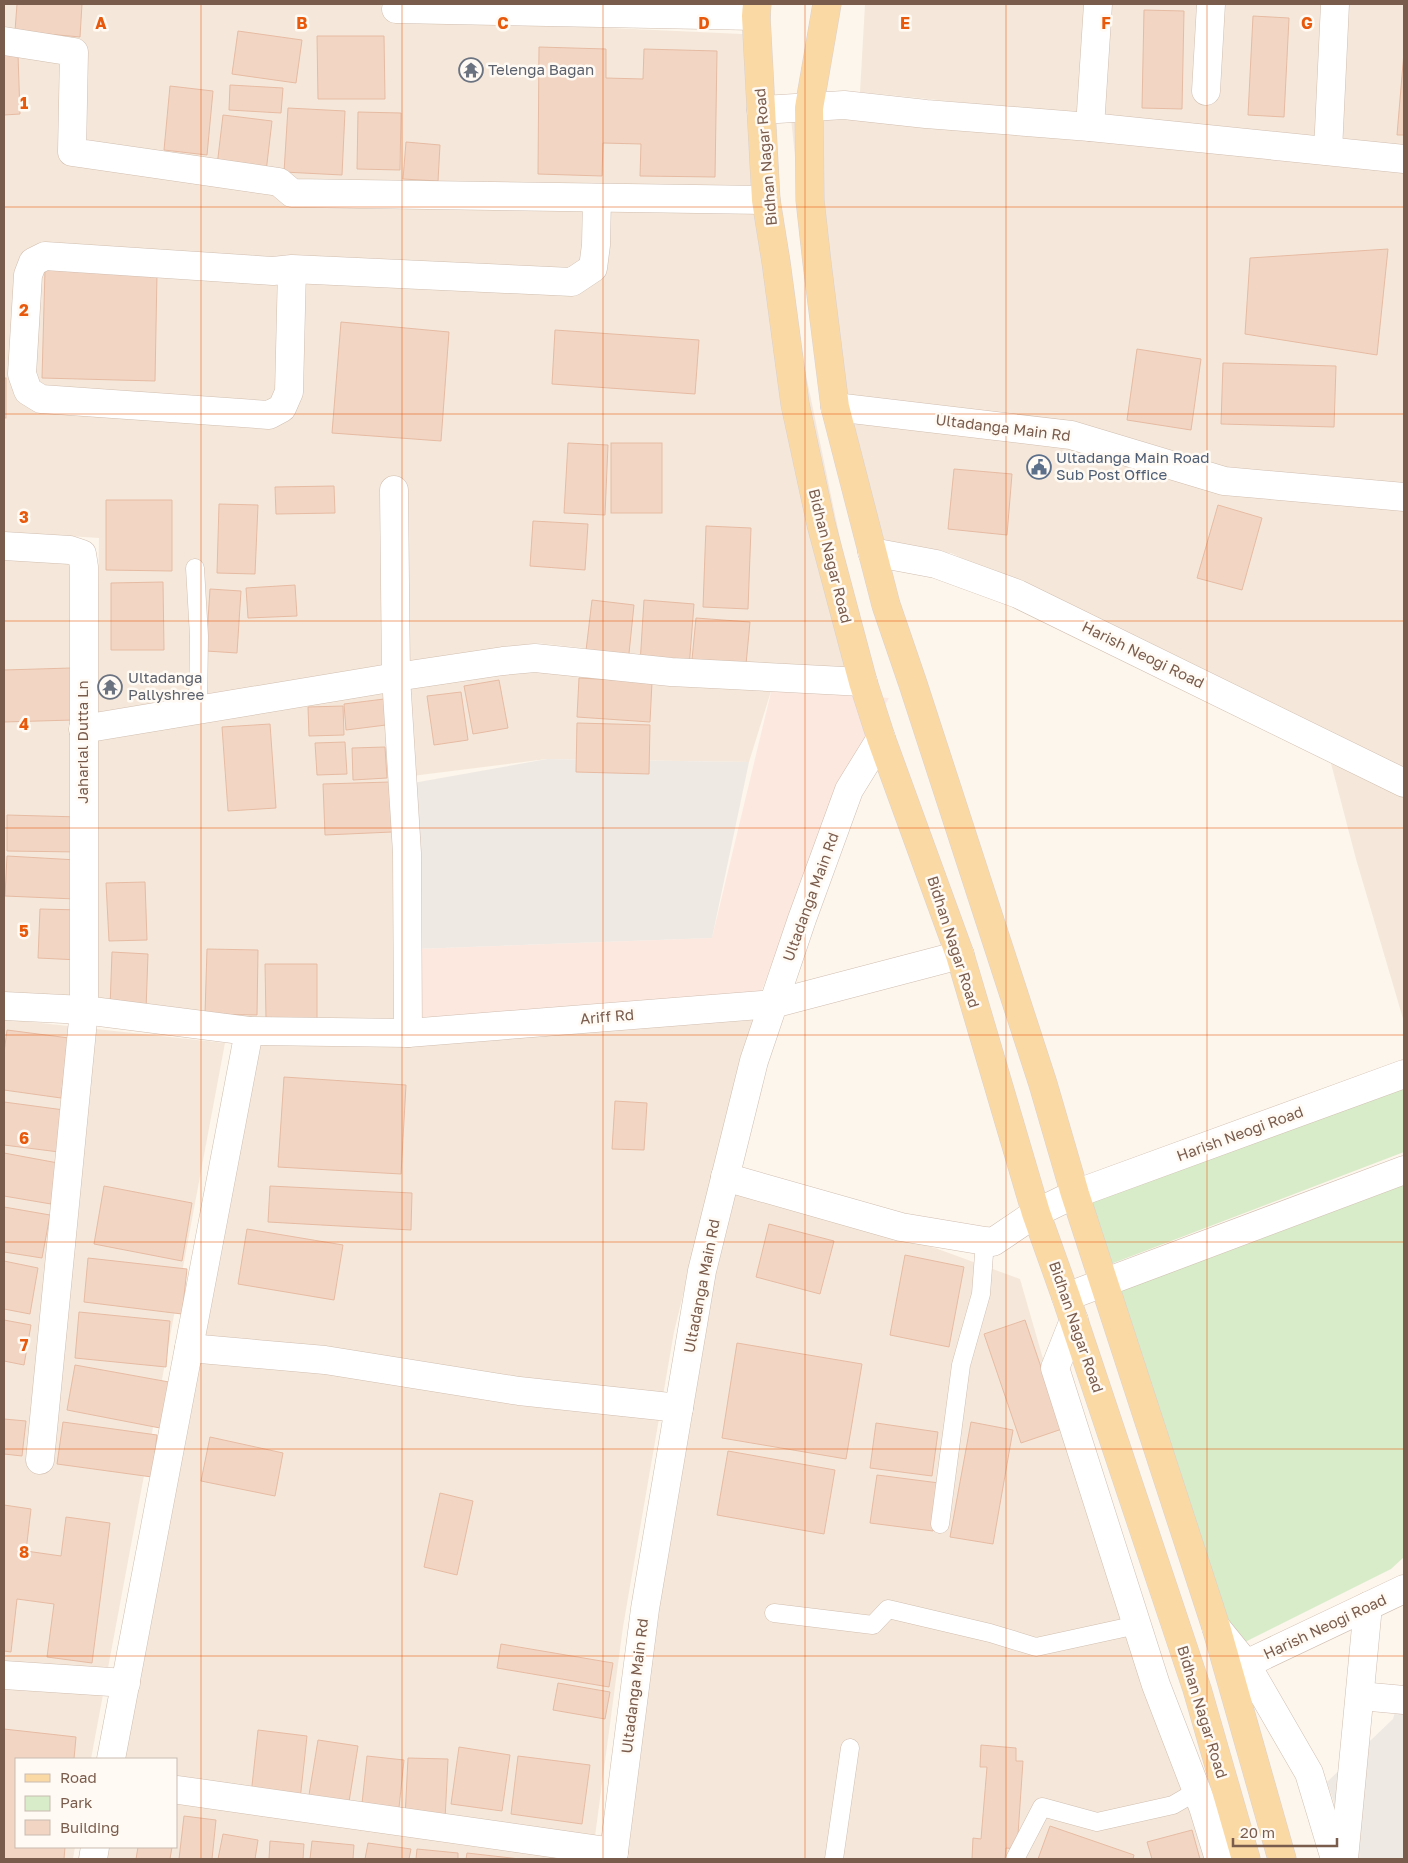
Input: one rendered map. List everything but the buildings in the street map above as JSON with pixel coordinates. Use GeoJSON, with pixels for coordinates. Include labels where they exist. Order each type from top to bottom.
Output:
{"type":"FeatureCollection","features":[{"type":"Feature","properties":{"kind":"main road"},"geometry":{"type":"LineString","coordinates":[[827,4],[809,108],[810,200],[816,263],[836,407],[886,605],[1043,1084],[1076,1194],[1216,1627],[1238,1671],[1282,1859]]}},
{"type":"Feature","properties":{"kind":"main road","name":"Bidhan Nagar Road"},"geometry":{"type":"LineString","coordinates":[[756,10],[766,200],[795,404],[821,524],[863,682],[881,738],[960,955],[1036,1213],[1070,1309],[1197,1690],[1246,1859]]}},
{"type":"Feature","properties":{"kind":"street"},"geometry":{"type":"LineString","coordinates":[[1090,127],[1098,4]]}},
{"type":"Feature","properties":{"kind":"street"},"geometry":{"type":"LineString","coordinates":[[1206,91],[1211,4]]}},
{"type":"Feature","properties":{"kind":"street"},"geometry":{"type":"LineString","coordinates":[[1328,151],[1335,4]]}},
{"type":"Feature","properties":{"kind":"street"},"geometry":{"type":"LineString","coordinates":[[395,6],[756,10]]}},
{"type":"Feature","properties":{"kind":"street"},"geometry":{"type":"LineString","coordinates":[[4,41],[74,52],[72,152],[279,182],[292,193],[766,200]]}},
{"type":"Feature","properties":{"kind":"street"},"geometry":{"type":"LineString","coordinates":[[761,110],[844,105],[1090,127],[1404,159]]}},
{"type":"Feature","properties":{"kind":"street"},"geometry":{"type":"LineString","coordinates":[[292,269],[289,392],[282,408],[269,414],[41,400],[28,391],[22,374],[28,275],[33,262],[45,256],[273,271],[292,269],[572,282],[593,268],[596,245],[597,198]]}},
{"type":"Feature","properties":{"kind":"street","name":"Ultadanga Main Rd"},"geometry":{"type":"LineString","coordinates":[[836,407],[1071,435],[1224,481],[1404,497]]}},
{"type":"Feature","properties":{"kind":"street"},"geometry":{"type":"LineString","coordinates":[[394,490],[396,677],[407,854],[408,1033]]}},
{"type":"Feature","properties":{"kind":"street","name":"Jaharlal Dutta Ln"},"geometry":{"type":"LineString","coordinates":[[4,546],[70,550],[82,554],[84,567],[84,1010],[40,1460]]}},
{"type":"Feature","properties":{"kind":"street","name":"Harish Neogi Road"},"geometry":{"type":"LineString","coordinates":[[872,552],[936,564],[1018,594],[1404,783]]}},
{"type":"Feature","properties":{"kind":"street"},"geometry":{"type":"LineString","coordinates":[[83,729],[396,677],[535,658],[671,672],[863,682]]}},
{"type":"Feature","properties":{"kind":"street","name":"Ultadanga Main Rd"},"geometry":{"type":"LineString","coordinates":[[613,1856],[645,1609],[702,1271],[754,1061],[802,919],[849,790],[881,738]]}},
{"type":"Feature","properties":{"kind":"street","name":"Ariff Rd"},"geometry":{"type":"LineString","coordinates":[[4,1006],[84,1010],[249,1031],[408,1033],[774,1004],[960,955]]}},
{"type":"Feature","properties":{"kind":"street"},"geometry":{"type":"LineString","coordinates":[[111,1758],[249,1031]]}},
{"type":"Feature","properties":{"kind":"street","name":"Harish Neogi Road"},"geometry":{"type":"LineString","coordinates":[[985,1241],[992,1242],[1036,1213],[1076,1194],[1404,1074]]}},
{"type":"Feature","properties":{"kind":"street"},"geometry":{"type":"LineString","coordinates":[[1219,1859],[1203,1807],[1156,1685],[1055,1368],[1070,1309],[1105,1282],[1404,1170]]}},
{"type":"Feature","properties":{"kind":"street"},"geometry":{"type":"LineString","coordinates":[[725,1177],[901,1227],[985,1241]]}},
{"type":"Feature","properties":{"kind":"street"},"geometry":{"type":"LineString","coordinates":[[189,1348],[325,1360],[519,1391],[679,1408]]}},
{"type":"Feature","properties":{"kind":"street","name":"Harish Neogi Road"},"geometry":{"type":"LineString","coordinates":[[1238,1671],[1404,1589]]}},
{"type":"Feature","properties":{"kind":"street"},"geometry":{"type":"LineString","coordinates":[[1344,1859],[1368,1606]]}},
{"type":"Feature","properties":{"kind":"street"},"geometry":{"type":"LineString","coordinates":[[1238,1671],[1309,1773],[1335,1859]]}},
{"type":"Feature","properties":{"kind":"street"},"geometry":{"type":"LineString","coordinates":[[4,1675],[126,1683]]}},
{"type":"Feature","properties":{"kind":"street"},"geometry":{"type":"LineString","coordinates":[[1360,1696],[1404,1700]]}},
{"type":"Feature","properties":{"kind":"street"},"geometry":{"type":"LineString","coordinates":[[178,1790],[613,1856]]}},
{"type":"Feature","properties":{"kind":"lane"},"geometry":{"type":"LineString","coordinates":[[196,568],[199,636],[198,710]]}},
{"type":"Feature","properties":{"kind":"lane"},"geometry":{"type":"LineString","coordinates":[[940,1524],[961,1365],[981,1294],[985,1241]]}},
{"type":"Feature","properties":{"kind":"lane"},"geometry":{"type":"LineString","coordinates":[[774,1613],[873,1625],[888,1609],[1036,1647],[1137,1625]]}},
{"type":"Feature","properties":{"kind":"lane"},"geometry":{"type":"LineString","coordinates":[[834,1859],[850,1748]]}},
{"type":"Feature","properties":{"kind":"lane"},"geometry":{"type":"LineString","coordinates":[[1015,1859],[1042,1807],[1097,1822],[1173,1805],[1197,1791]]}},
{"type":"Feature","properties":{"kind":"shaded area"},"geometry":{"type":"Polygon","coordinates":[[[4,4],[388,4],[391,18],[765,35],[784,269],[869,678],[536,643],[96,718],[99,538],[4,532],[4,4]]]}},
{"type":"Feature","properties":{"kind":"shaded area"},"geometry":{"type":"Polygon","coordinates":[[[865,4],[1404,4],[1404,148],[860,92],[865,4]]]}},
{"type":"Feature","properties":{"kind":"shaded area"},"geometry":{"type":"Polygon","coordinates":[[[790,109],[1404,169],[1404,1022],[1356,859],[1322,729],[951,553],[869,551],[801,214],[790,109]]]}},
{"type":"Feature","properties":{"kind":"shaded area"},"geometry":{"type":"Polygon","coordinates":[[[4,552],[78,556],[70,999],[4,1001],[4,552]]]}},
{"type":"Feature","properties":{"kind":"shaded area"},"geometry":{"type":"Polygon","coordinates":[[[531,667],[772,688],[749,762],[547,759],[412,776],[399,1025],[247,1019],[89,1001],[90,736],[531,667]]]}},
{"type":"Feature","properties":{"kind":"shaded area"},"geometry":{"type":"Polygon","coordinates":[[[772,688],[889,698],[839,784],[760,995],[421,1022],[416,949],[712,938],[772,688]]]}},
{"type":"Feature","properties":{"kind":"shaded area"},"geometry":{"type":"Polygon","coordinates":[[[547,759],[749,762],[712,938],[416,949],[413,783],[547,759]]]}},
{"type":"Feature","properties":{"kind":"shaded area"},"geometry":{"type":"Polygon","coordinates":[[[755,1015],[727,1114],[674,1332],[623,1627],[592,1859],[107,1859],[109,1848],[178,1848],[178,1758],[125,1758],[257,1043],[755,1015]]]}},
{"type":"Feature","properties":{"kind":"shaded area"},"geometry":{"type":"Polygon","coordinates":[[[4,1019],[225,1043],[91,1758],[15,1758],[15,1848],[75,1848],[73,1859],[4,1859],[4,1019]]]}},
{"type":"Feature","properties":{"kind":"shaded area"},"geometry":{"type":"Polygon","coordinates":[[[730,1186],[938,1249],[1020,1279],[1046,1369],[1210,1859],[621,1859],[653,1620],[730,1186]]]}},
{"type":"Feature","properties":{"kind":"shaded area"},"geometry":{"type":"Polygon","coordinates":[[[1404,1680],[1404,1859],[1353,1859],[1327,1782],[1393,1719],[1404,1680]]]}},
{"type":"Feature","properties":{"kind":"green space"},"geometry":{"type":"Polygon","coordinates":[[[1404,1080],[1404,1152],[1103,1267],[1078,1204],[1404,1080]]]}},
{"type":"Feature","properties":{"kind":"green space"},"geometry":{"type":"Polygon","coordinates":[[[1404,1177],[1404,1557],[1391,1569],[1243,1643],[1209,1592],[1112,1290],[1404,1177]]]}},
{"type":"Feature","properties":{"kind":"place","name":"Telenga Bagan"},"geometry":{"type":"Point","coordinates":[471,70]}},
{"type":"Feature","properties":{"kind":"place","name":"Ultadanga Main Road Sub Post Office"},"geometry":{"type":"Point","coordinates":[1039,467]}},
{"type":"Feature","properties":{"kind":"place","name":"Ultadanga Pallyshree"},"geometry":{"type":"Point","coordinates":[110,687]}}]}
